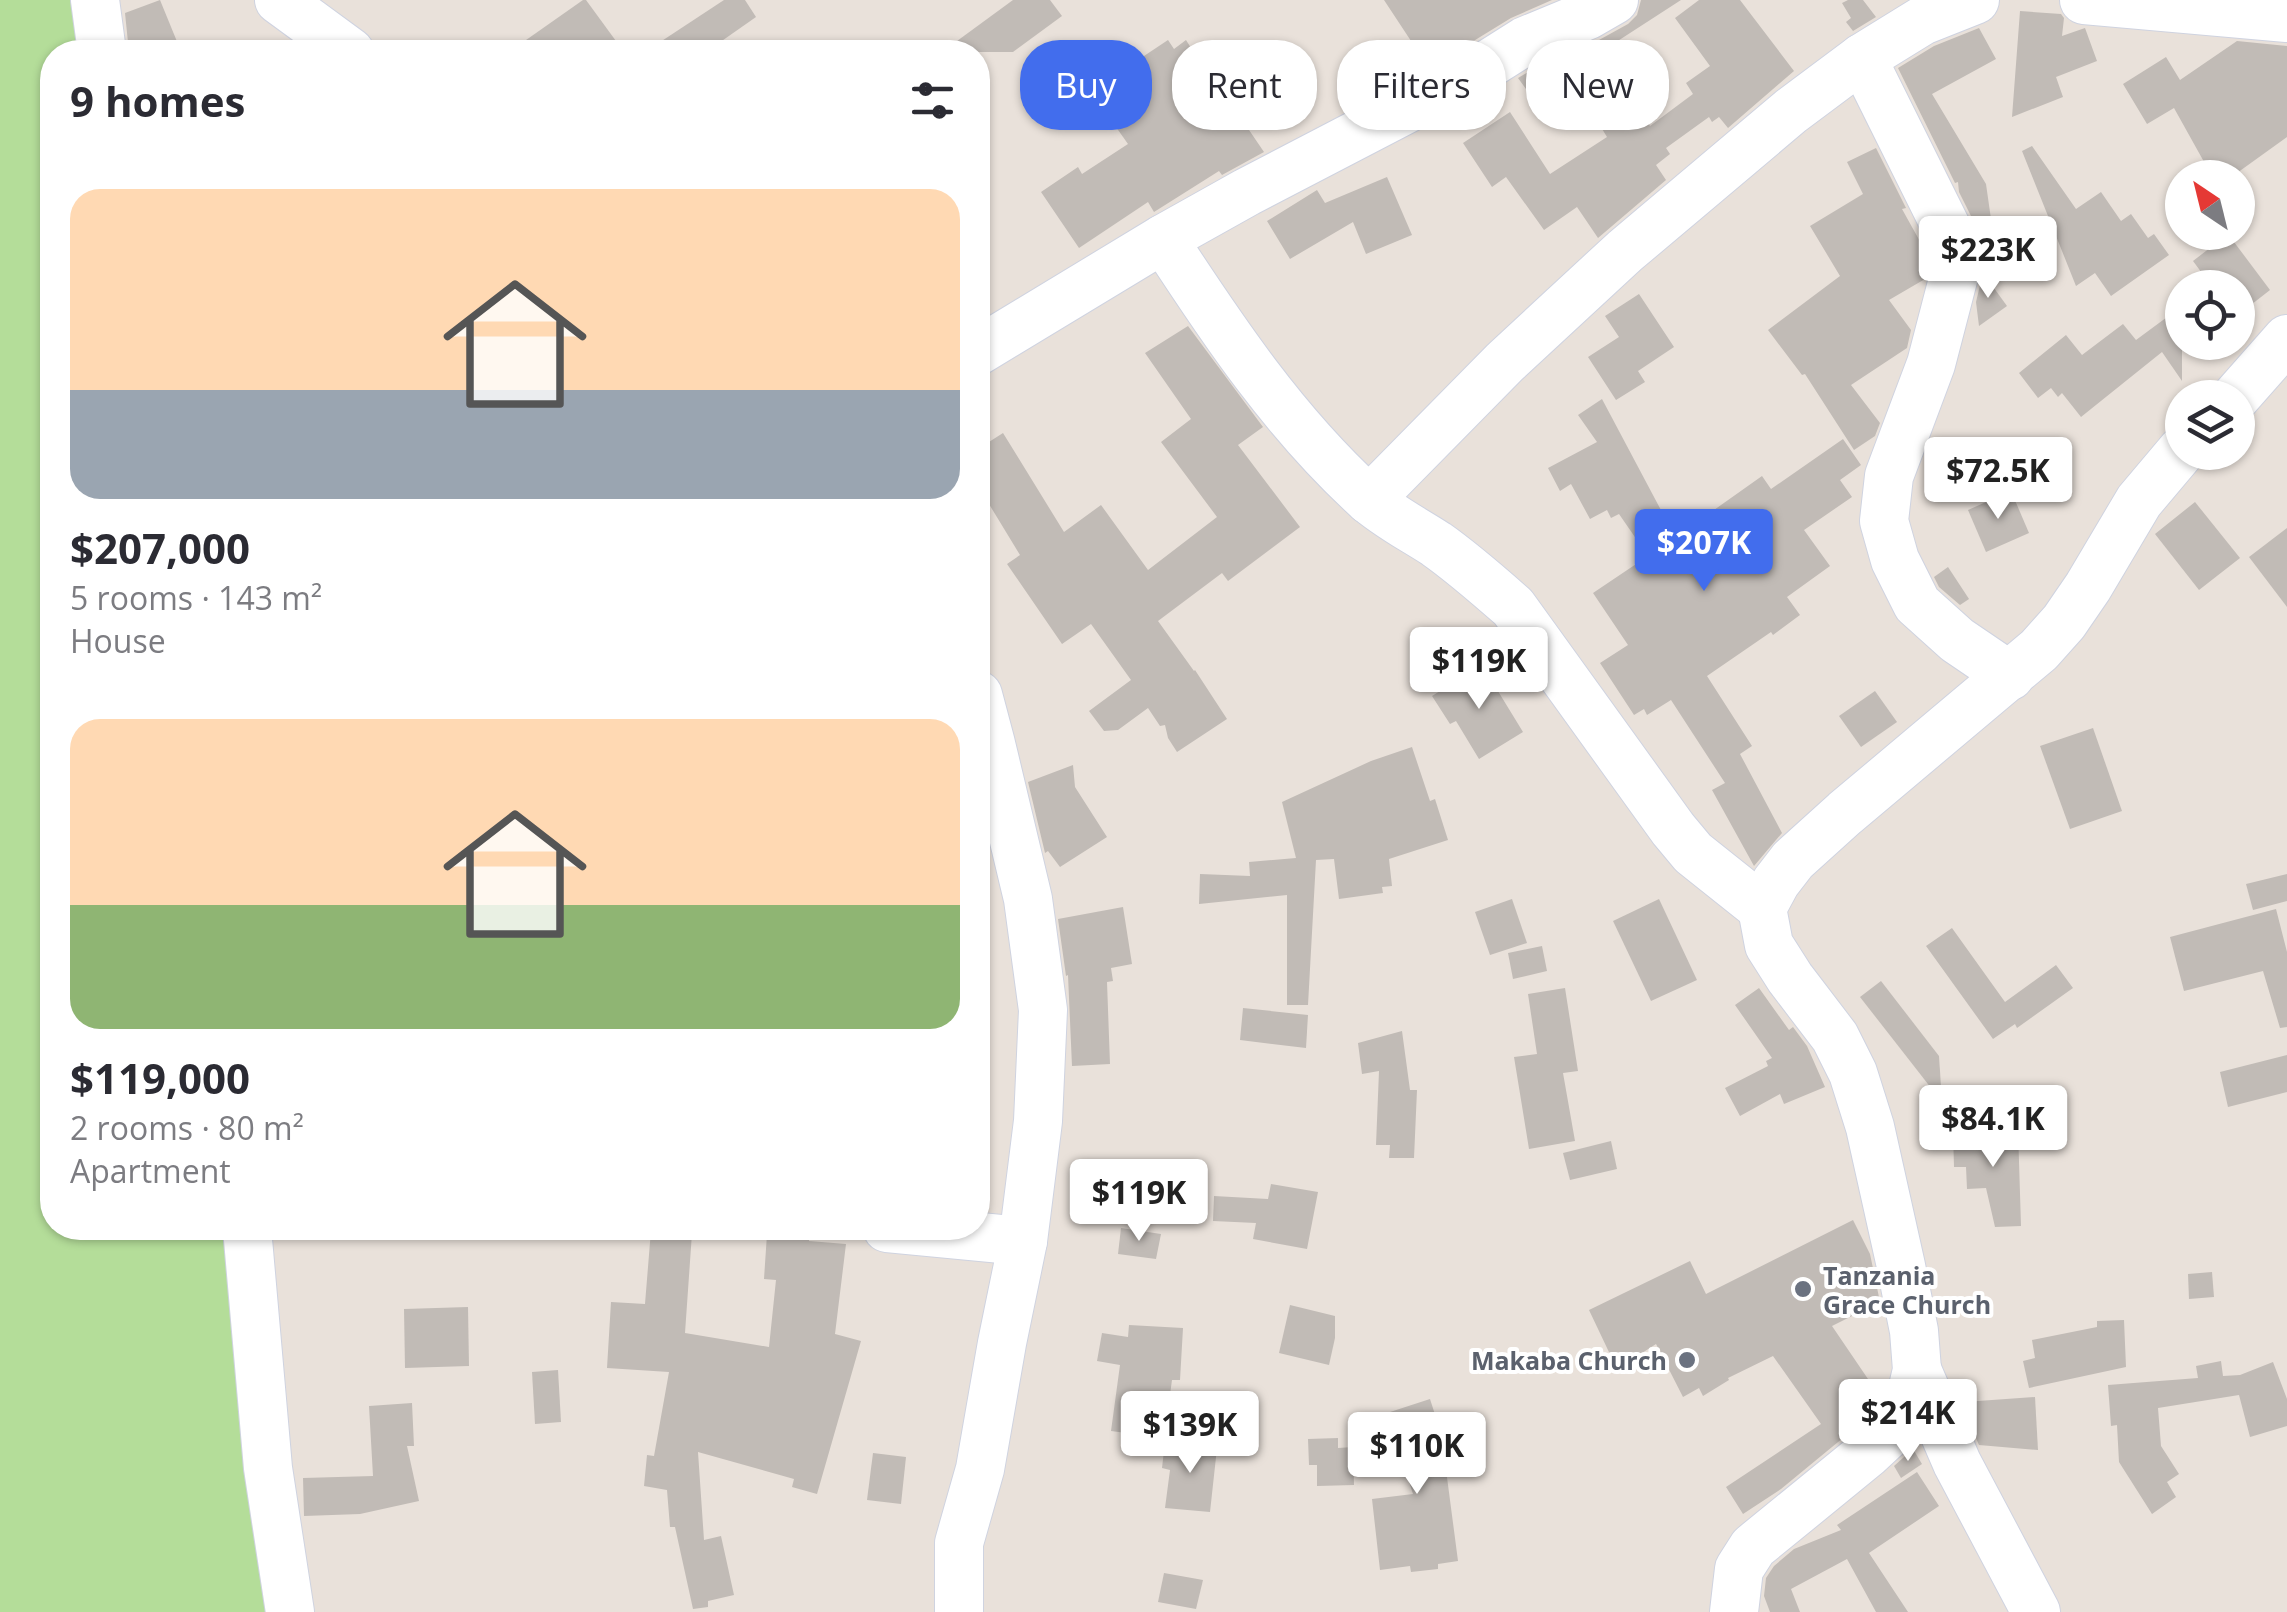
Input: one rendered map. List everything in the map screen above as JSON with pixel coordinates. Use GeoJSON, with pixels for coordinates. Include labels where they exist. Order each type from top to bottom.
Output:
{"type":"FeatureCollection","features":[{"type":"Feature","properties":{"kind":"street"},"geometry":{"type":"LineString","coordinates":[[94,0],[100,40]]}},
{"type":"Feature","properties":{"kind":"street"},"geometry":{"type":"LineString","coordinates":[[280,0],[334,40]]}},
{"type":"Feature","properties":{"kind":"street"},"geometry":{"type":"LineString","coordinates":[[990,344],[1163,239],[1300,163],[1468,78],[1525,41],[1614,0]]}},
{"type":"Feature","properties":{"kind":"street"},"geometry":{"type":"LineString","coordinates":[[1369,500],[1505,362],[1612,264],[1791,111],[1862,58],[1914,10],[1975,0]]}},
{"type":"Feature","properties":{"kind":"street"},"geometry":{"type":"LineString","coordinates":[[2084,0],[2287,18]]}},
{"type":"Feature","properties":{"kind":"street"},"geometry":{"type":"LineString","coordinates":[[1862,58],[1947,230],[1956,268],[1931,364],[1890,476],[1884,521],[1895,560],[1917,604],[1957,640],[2010,676]]}},
{"type":"Feature","properties":{"kind":"street"},"geometry":{"type":"LineString","coordinates":[[1163,239],[1220,326],[1287,416],[1369,500],[1482,578],[1513,608],[1673,829],[1693,853],[1762,908]]}},
{"type":"Feature","properties":{"kind":"street"},"geometry":{"type":"LineString","coordinates":[[2252,380],[2287,340]]}},
{"type":"Feature","properties":{"kind":"street"},"geometry":{"type":"LineString","coordinates":[[1734,1612],[1739,1568],[1754,1547],[1896,1427],[1909,1404],[1917,1370],[1902,1266],[1854,1073],[1836,1037],[1769,944],[1762,908],[1793,860],[2010,676],[2064,622],[2139,501],[2165,470]]}},
{"type":"Feature","properties":{"kind":"street"},"geometry":{"type":"LineString","coordinates":[[959,1612],[960,1544],[980,1470],[1023,1241],[1038,1121],[1043,1010],[1028,899],[990,737]]}},
{"type":"Feature","properties":{"kind":"street"},"geometry":{"type":"LineString","coordinates":[[990,1238],[1023,1241]]}},
{"type":"Feature","properties":{"kind":"street"},"geometry":{"type":"LineString","coordinates":[[247,1240],[268,1468],[290,1612]]}},
{"type":"Feature","properties":{"kind":"street"},"geometry":{"type":"LineString","coordinates":[[1917,1370],[1956,1463],[2036,1612]]}},
{"type":"Feature","properties":{"kind":"green space"},"geometry":{"type":"Polygon","coordinates":[[[0,0],[80,0],[85,40],[40,40],[40,1240],[233,1240],[275,1612],[0,1612],[0,0]]]}},
{"type":"Feature","properties":{"kind":"building"},"geometry":{"type":"Polygon","coordinates":[[[160,0],[176,40],[128,40],[125,13],[160,0]]]}},
{"type":"Feature","properties":{"kind":"building"},"geometry":{"type":"Polygon","coordinates":[[[586,0],[615,40],[526,40],[586,0]]]}},
{"type":"Feature","properties":{"kind":"building"},"geometry":{"type":"Polygon","coordinates":[[[724,0],[745,0],[756,17],[723,40],[663,40],[724,0]]]}},
{"type":"Feature","properties":{"kind":"building"},"geometry":{"type":"Polygon","coordinates":[[[1013,0],[1050,0],[1062,16],[1029,40],[1020,40],[1020,47],[1013,52],[990,52],[990,40],[958,40],[1013,0]]]}},
{"type":"Feature","properties":{"kind":"building"},"geometry":{"type":"Polygon","coordinates":[[[1384,0],[1552,0],[1475,40],[1410,40],[1384,0]]]}},
{"type":"Feature","properties":{"kind":"building"},"geometry":{"type":"Polygon","coordinates":[[[1641,0],[1681,0],[1619,40],[1599,40],[1637,15],[1641,0]]]}},
{"type":"Feature","properties":{"kind":"building"},"geometry":{"type":"Polygon","coordinates":[[[1699,0],[1740,0],[1794,71],[1728,128],[1719,117],[1712,122],[1709,117],[1666,148],[1670,154],[1656,165],[1666,180],[1598,238],[1577,207],[1544,230],[1506,177],[1492,187],[1463,143],[1483,130],[1506,130],[1506,115],[1510,112],[1550,174],[1607,137],[1603,130],[1669,130],[1669,112],[1693,94],[1686,83],[1710,66],[1675,18],[1699,0]]]}},
{"type":"Feature","properties":{"kind":"building"},"geometry":{"type":"Polygon","coordinates":[[[1863,0],[1876,17],[1853,31],[1846,22],[1851,18],[1842,3],[1863,0]]]}},
{"type":"Feature","properties":{"kind":"building"},"geometry":{"type":"Polygon","coordinates":[[[2020,11],[2061,14],[2062,36],[2085,28],[2097,61],[2056,77],[2063,97],[2012,117],[2020,11]]]}},
{"type":"Feature","properties":{"kind":"building"},"geometry":{"type":"Polygon","coordinates":[[[1979,28],[1996,59],[1932,94],[1986,184],[1996,254],[1982,257],[1974,222],[1958,182],[1955,183],[1898,68],[1934,46],[1979,28]]]}},
{"type":"Feature","properties":{"kind":"building"},"geometry":{"type":"Polygon","coordinates":[[[1168,40],[1172,46],[1172,130],[1249,130],[1264,152],[1222,175],[1219,171],[1154,212],[1148,202],[1079,248],[1041,192],[1078,167],[1082,174],[1128,144],[1118,130],[1152,130],[1152,51],[1168,40]]]}},
{"type":"Feature","properties":{"kind":"building"},"geometry":{"type":"Polygon","coordinates":[[[2237,41],[2287,46],[2287,137],[2255,160],[2203,160],[2174,108],[2147,124],[2123,84],[2166,57],[2180,80],[2237,41]]]}},
{"type":"Feature","properties":{"kind":"building"},"geometry":{"type":"Polygon","coordinates":[[[1526,73],[1526,89],[1518,78],[1526,73]]]}},
{"type":"Feature","properties":{"kind":"building"},"geometry":{"type":"Polygon","coordinates":[[[2032,146],[2076,209],[2101,192],[2121,221],[2131,214],[2148,238],[2154,234],[2169,255],[2111,296],[2095,273],[2076,286],[2022,151],[2032,146]]]}},
{"type":"Feature","properties":{"kind":"building"},"geometry":{"type":"Polygon","coordinates":[[[1876,148],[1906,208],[1902,209],[1922,245],[1928,268],[1925,279],[1889,300],[1911,330],[1907,348],[1851,385],[1880,423],[1875,436],[1854,450],[1805,374],[1768,330],[1840,276],[1810,226],[1863,194],[1847,162],[1876,148]]]}},
{"type":"Feature","properties":{"kind":"building"},"geometry":{"type":"Polygon","coordinates":[[[1387,177],[1412,235],[1366,254],[1353,222],[1290,259],[1267,221],[1317,190],[1325,203],[1387,177]]]}},
{"type":"Feature","properties":{"kind":"building"},"geometry":{"type":"Polygon","coordinates":[[[2207,250],[2240,250],[2255,270],[2200,270],[2193,261],[2207,250]]]}},
{"type":"Feature","properties":{"kind":"building"},"geometry":{"type":"Polygon","coordinates":[[[2255,270],[2270,290],[2255,302],[2255,270]]]}},
{"type":"Feature","properties":{"kind":"building"},"geometry":{"type":"Polygon","coordinates":[[[1983,273],[2007,306],[1979,326],[1976,302],[1983,273]]]}},
{"type":"Feature","properties":{"kind":"building"},"geometry":{"type":"Polygon","coordinates":[[[1639,294],[1674,347],[1638,371],[1645,382],[1616,400],[1588,357],[1619,337],[1605,316],[1639,294]]]}},
{"type":"Feature","properties":{"kind":"building"},"geometry":{"type":"Polygon","coordinates":[[[2165,319],[2165,356],[2162,352],[2081,417],[2062,393],[2058,397],[2051,388],[2038,398],[2019,373],[2066,335],[2082,355],[2123,324],[2136,340],[2165,319]]]}},
{"type":"Feature","properties":{"kind":"building"},"geometry":{"type":"Polygon","coordinates":[[[1188,326],[1263,427],[1238,445],[1300,527],[1228,581],[1222,573],[1158,621],[1227,719],[1177,752],[1165,725],[1160,726],[1148,708],[1118,730],[1104,731],[1089,711],[1131,680],[1091,624],[1062,644],[1007,564],[1020,555],[990,506],[990,441],[1003,433],[1064,532],[1101,505],[1148,570],[1217,517],[1161,442],[1191,419],[1145,353],[1188,326]]]}},
{"type":"Feature","properties":{"kind":"building"},"geometry":{"type":"Polygon","coordinates":[[[2168,360],[2182,360],[2181,380],[2168,360]]]}},
{"type":"Feature","properties":{"kind":"building"},"geometry":{"type":"Polygon","coordinates":[[[1602,399],[1671,529],[1685,520],[1690,527],[1762,476],[1771,489],[1843,439],[1861,465],[1840,480],[1852,497],[1804,530],[1830,566],[1787,597],[1800,615],[1707,676],[1752,746],[1740,754],[1782,833],[1754,866],[1712,790],[1725,783],[1671,700],[1647,715],[1644,709],[1634,715],[1600,663],[1628,645],[1593,593],[1648,556],[1619,514],[1611,518],[1607,510],[1590,519],[1571,484],[1560,491],[1548,468],[1597,442],[1578,415],[1602,399]]]}},
{"type":"Feature","properties":{"kind":"building"},"geometry":{"type":"Polygon","coordinates":[[[2011,491],[2029,533],[1986,552],[1968,510],[2011,491]]]}},
{"type":"Feature","properties":{"kind":"building"},"geometry":{"type":"Polygon","coordinates":[[[2195,502],[2240,558],[2199,590],[2155,534],[2195,502]]]}},
{"type":"Feature","properties":{"kind":"building"},"geometry":{"type":"Polygon","coordinates":[[[2287,528],[2287,607],[2249,557],[2287,528]]]}},
{"type":"Feature","properties":{"kind":"building"},"geometry":{"type":"Polygon","coordinates":[[[1948,567],[1969,599],[1960,605],[1939,587],[1934,577],[1948,567]]]}},
{"type":"Feature","properties":{"kind":"building"},"geometry":{"type":"Polygon","coordinates":[[[1482,665],[1523,732],[1479,759],[1456,721],[1450,724],[1432,696],[1482,665]]]}},
{"type":"Feature","properties":{"kind":"building"},"geometry":{"type":"Polygon","coordinates":[[[1875,691],[1897,722],[1861,747],[1839,716],[1875,691]]]}},
{"type":"Feature","properties":{"kind":"building"},"geometry":{"type":"Polygon","coordinates":[[[2093,728],[2122,811],[2070,829],[2040,746],[2093,728]]]}},
{"type":"Feature","properties":{"kind":"building"},"geometry":{"type":"Polygon","coordinates":[[[1412,747],[1448,840],[1389,859],[1392,886],[1382,887],[1383,893],[1339,899],[1334,859],[1316,860],[1308,1005],[1287,1005],[1287,895],[1199,904],[1200,874],[1250,876],[1249,862],[1296,858],[1282,802],[1371,761],[1412,747]]]}},
{"type":"Feature","properties":{"kind":"building"},"geometry":{"type":"Polygon","coordinates":[[[1073,765],[1075,787],[1107,837],[1060,867],[1048,851],[1045,853],[1028,782],[1073,765]]]}},
{"type":"Feature","properties":{"kind":"building"},"geometry":{"type":"Polygon","coordinates":[[[2287,874],[2287,901],[2253,910],[2246,884],[2287,874]]]}},
{"type":"Feature","properties":{"kind":"building"},"geometry":{"type":"Polygon","coordinates":[[[1512,899],[1527,943],[1490,955],[1475,912],[1512,899]]]}},
{"type":"Feature","properties":{"kind":"building"},"geometry":{"type":"Polygon","coordinates":[[[1659,899],[1697,980],[1651,1001],[1613,921],[1659,899]]]}},
{"type":"Feature","properties":{"kind":"building"},"geometry":{"type":"Polygon","coordinates":[[[1123,907],[1132,964],[1111,968],[1113,981],[1107,982],[1110,1064],[1072,1066],[1068,975],[1058,919],[1123,907]]]}},
{"type":"Feature","properties":{"kind":"building"},"geometry":{"type":"Polygon","coordinates":[[[2276,909],[2287,952],[2287,1027],[2280,1028],[2263,971],[2184,991],[2170,937],[2276,909]]]}},
{"type":"Feature","properties":{"kind":"building"},"geometry":{"type":"Polygon","coordinates":[[[1952,928],[2005,1002],[2056,965],[2073,988],[2017,1028],[2015,1024],[1993,1039],[1926,946],[1952,928]]]}},
{"type":"Feature","properties":{"kind":"building"},"geometry":{"type":"Polygon","coordinates":[[[1542,946],[1547,971],[1513,979],[1508,953],[1542,946]]]}},
{"type":"Feature","properties":{"kind":"building"},"geometry":{"type":"Polygon","coordinates":[[[1881,981],[1939,1056],[1942,1102],[1860,997],[1881,981]]]}},
{"type":"Feature","properties":{"kind":"building"},"geometry":{"type":"Polygon","coordinates":[[[1565,988],[1578,1071],[1563,1073],[1575,1141],[1529,1149],[1514,1057],[1537,1054],[1528,994],[1565,988]]]}},
{"type":"Feature","properties":{"kind":"building"},"geometry":{"type":"Polygon","coordinates":[[[1759,988],[1789,1030],[1793,1027],[1807,1046],[1825,1087],[1784,1104],[1780,1094],[1740,1116],[1725,1088],[1768,1066],[1766,1061],[1772,1058],[1735,1005],[1759,988]]]}},
{"type":"Feature","properties":{"kind":"building"},"geometry":{"type":"Polygon","coordinates":[[[1243,1008],[1308,1015],[1306,1048],[1240,1040],[1243,1008]]]}},
{"type":"Feature","properties":{"kind":"building"},"geometry":{"type":"Polygon","coordinates":[[[1402,1031],[1410,1090],[1417,1090],[1414,1158],[1389,1158],[1390,1145],[1376,1145],[1379,1071],[1362,1074],[1358,1043],[1402,1031]]]}},
{"type":"Feature","properties":{"kind":"building"},"geometry":{"type":"Polygon","coordinates":[[[2287,1055],[2287,1092],[2228,1107],[2220,1072],[2287,1055]]]}},
{"type":"Feature","properties":{"kind":"building"},"geometry":{"type":"Polygon","coordinates":[[[2018,1129],[2021,1226],[1995,1227],[1986,1188],[1967,1189],[1966,1167],[1954,1167],[1953,1132],[2018,1129]]]}},
{"type":"Feature","properties":{"kind":"building"},"geometry":{"type":"Polygon","coordinates":[[[1611,1141],[1617,1169],[1570,1180],[1563,1153],[1611,1141]]]}},
{"type":"Feature","properties":{"kind":"building"},"geometry":{"type":"Polygon","coordinates":[[[1271,1184],[1318,1192],[1307,1249],[1253,1239],[1256,1223],[1213,1221],[1214,1196],[1268,1199],[1271,1184]]]}},
{"type":"Feature","properties":{"kind":"building"},"geometry":{"type":"Polygon","coordinates":[[[1853,1220],[1870,1254],[1880,1302],[1832,1326],[1868,1379],[1859,1385],[1875,1408],[1781,1489],[1743,1514],[1726,1487],[1821,1424],[1773,1356],[1728,1378],[1703,1396],[1699,1388],[1683,1397],[1656,1344],[1617,1369],[1589,1310],[1690,1261],[1706,1294],[1853,1220]]]}},
{"type":"Feature","properties":{"kind":"building"},"geometry":{"type":"Polygon","coordinates":[[[1121,1228],[1161,1234],[1156,1259],[1118,1254],[1121,1228]]]}},
{"type":"Feature","properties":{"kind":"building"},"geometry":{"type":"Polygon","coordinates":[[[650,1240],[692,1240],[685,1333],[769,1347],[776,1280],[764,1279],[767,1240],[846,1244],[835,1334],[861,1341],[817,1494],[792,1487],[794,1479],[698,1452],[704,1540],[721,1536],[734,1595],[708,1601],[708,1607],[693,1609],[675,1527],[670,1527],[667,1490],[644,1486],[647,1455],[654,1456],[669,1372],[607,1368],[611,1302],[645,1304],[650,1240]]]}},
{"type":"Feature","properties":{"kind":"building"},"geometry":{"type":"Polygon","coordinates":[[[2212,1272],[2214,1297],[2189,1299],[2188,1274],[2212,1272]]]}},
{"type":"Feature","properties":{"kind":"building"},"geometry":{"type":"Polygon","coordinates":[[[1290,1305],[1335,1316],[1329,1365],[1279,1353],[1290,1305]]]}},
{"type":"Feature","properties":{"kind":"building"},"geometry":{"type":"Polygon","coordinates":[[[468,1307],[469,1366],[405,1368],[404,1309],[468,1307]]]}},
{"type":"Feature","properties":{"kind":"building"},"geometry":{"type":"Polygon","coordinates":[[[2124,1320],[2126,1367],[2029,1388],[2023,1361],[2035,1358],[2032,1340],[2097,1327],[2097,1321],[2124,1320]]]}},
{"type":"Feature","properties":{"kind":"building"},"geometry":{"type":"Polygon","coordinates":[[[1129,1325],[1183,1328],[1180,1380],[1172,1380],[1164,1438],[1111,1431],[1120,1365],[1097,1361],[1102,1333],[1128,1337],[1129,1325]]]}},
{"type":"Feature","properties":{"kind":"building"},"geometry":{"type":"Polygon","coordinates":[[[2221,1361],[2223,1376],[2240,1375],[2273,1362],[2287,1399],[2287,1426],[2250,1437],[2239,1395],[2158,1408],[2161,1446],[2179,1474],[2167,1482],[2176,1497],[2152,1514],[2119,1462],[2117,1425],[2111,1426],[2108,1385],[2198,1378],[2196,1366],[2221,1361]]]}},
{"type":"Feature","properties":{"kind":"building"},"geometry":{"type":"Polygon","coordinates":[[[558,1370],[561,1422],[535,1424],[532,1372],[558,1370]]]}},
{"type":"Feature","properties":{"kind":"building"},"geometry":{"type":"Polygon","coordinates":[[[2035,1397],[2038,1450],[1979,1445],[1964,1402],[2035,1397]]]}},
{"type":"Feature","properties":{"kind":"building"},"geometry":{"type":"Polygon","coordinates":[[[1430,1399],[1450,1461],[1445,1462],[1458,1561],[1438,1564],[1438,1569],[1411,1572],[1410,1566],[1380,1570],[1372,1499],[1413,1494],[1387,1413],[1430,1399]]]}},
{"type":"Feature","properties":{"kind":"building"},"geometry":{"type":"Polygon","coordinates":[[[412,1403],[414,1446],[407,1446],[419,1501],[360,1514],[304,1516],[303,1478],[373,1476],[369,1406],[412,1403]]]}},
{"type":"Feature","properties":{"kind":"building"},"geometry":{"type":"Polygon","coordinates":[[[1338,1438],[1338,1448],[1353,1447],[1354,1485],[1317,1486],[1317,1465],[1309,1465],[1308,1439],[1338,1438]]]}},
{"type":"Feature","properties":{"kind":"building"},"geometry":{"type":"Polygon","coordinates":[[[1165,1442],[1217,1448],[1210,1512],[1165,1508],[1170,1470],[1162,1468],[1165,1442]]]}},
{"type":"Feature","properties":{"kind":"building"},"geometry":{"type":"Polygon","coordinates":[[[1913,1449],[1922,1464],[1901,1478],[1894,1466],[1913,1449]]]}},
{"type":"Feature","properties":{"kind":"building"},"geometry":{"type":"Polygon","coordinates":[[[873,1453],[906,1457],[901,1504],[867,1500],[873,1453]]]}},
{"type":"Feature","properties":{"kind":"building"},"geometry":{"type":"Polygon","coordinates":[[[1917,1472],[1939,1506],[1869,1553],[1908,1612],[1876,1612],[1847,1559],[1791,1589],[1800,1612],[1770,1612],[1764,1596],[1766,1578],[1774,1566],[1794,1549],[1841,1530],[1837,1525],[1917,1472]]]}},
{"type":"Feature","properties":{"kind":"building"},"geometry":{"type":"Polygon","coordinates":[[[1164,1573],[1203,1580],[1196,1609],[1158,1602],[1164,1573]]]}},
{"type":"Feature","properties":{"kind":"place","name":"Tanzania Grace Church"},"geometry":{"type":"Point","coordinates":[1803,1289]}},
{"type":"Feature","properties":{"kind":"place","name":"Makaba Church"},"geometry":{"type":"Point","coordinates":[1687,1360]}}]}
